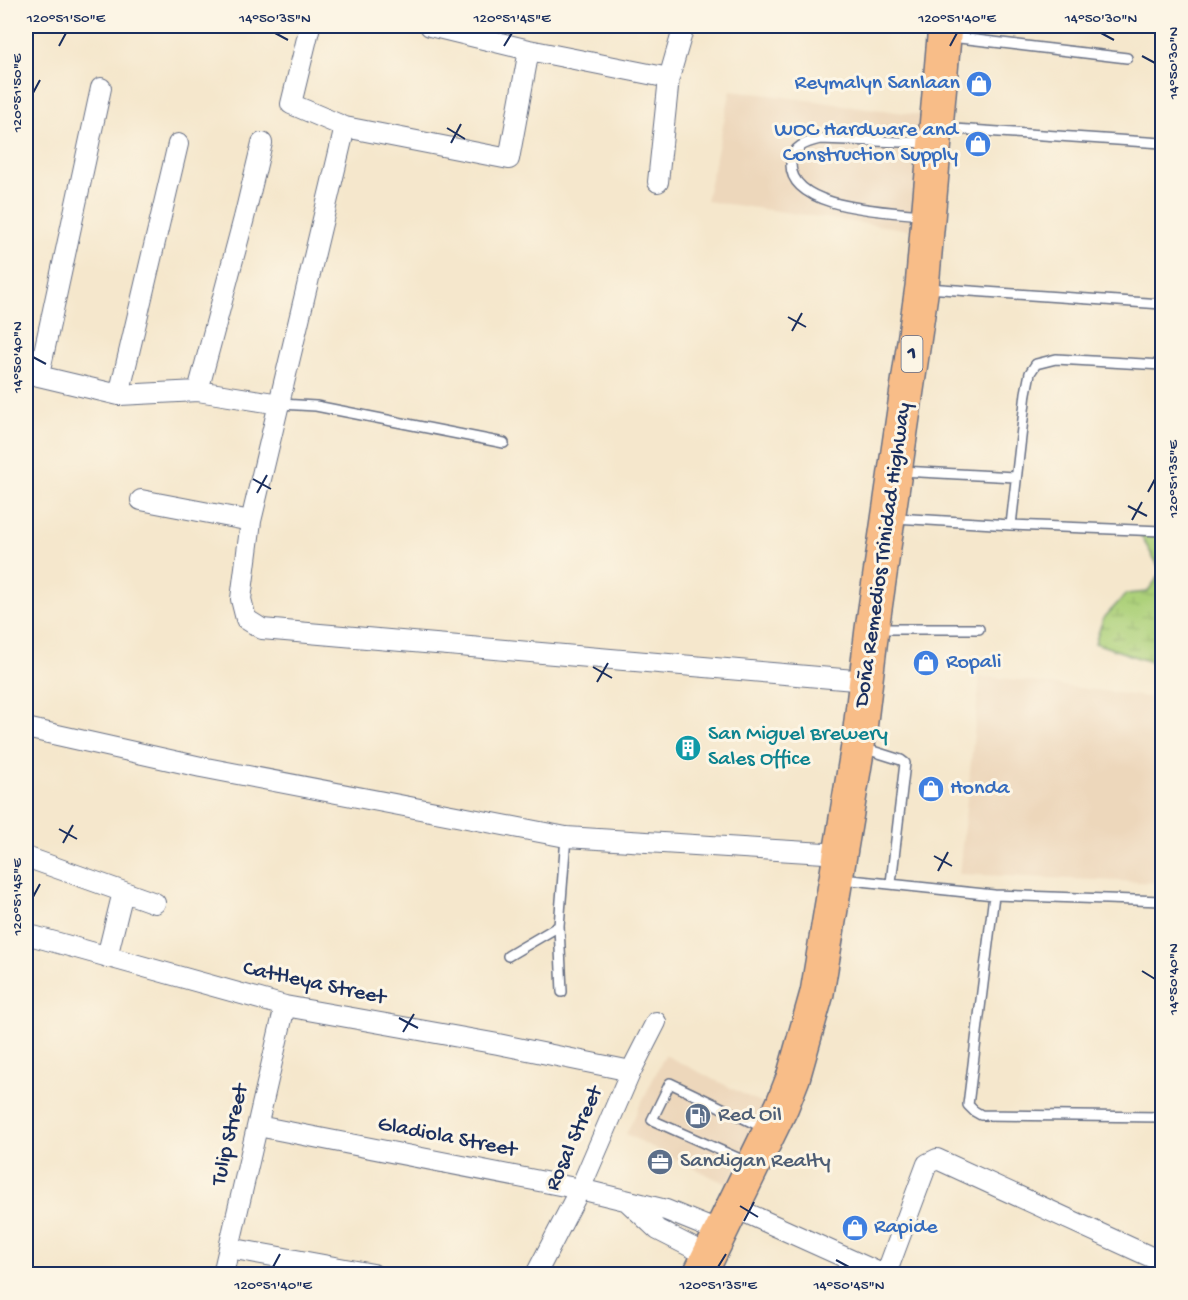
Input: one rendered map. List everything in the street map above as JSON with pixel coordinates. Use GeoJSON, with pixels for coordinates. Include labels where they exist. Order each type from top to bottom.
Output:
{"type":"FeatureCollection","features":[{"type":"Feature","properties":{"kind":"highway","name":"Doña Remedios Trinidad Highway"},"geometry":{"type":"LineString","coordinates":[[716,1242],[771,1131],[793,1078],[817,993],[858,746],[872,629],[922,288],[944,28]]}},
{"type":"Feature","properties":{"kind":"street"},"geometry":{"type":"LineString","coordinates":[[310,26],[291,104],[345,127],[509,159],[529,50]]}},
{"type":"Feature","properties":{"kind":"street"},"geometry":{"type":"LineString","coordinates":[[430,26],[529,50],[669,78]]}},
{"type":"Feature","properties":{"kind":"street"},"geometry":{"type":"LineString","coordinates":[[658,182],[669,78],[684,26]]}},
{"type":"Feature","properties":{"kind":"street"},"geometry":{"type":"LineString","coordinates":[[101,88],[32,374],[119,395],[198,391],[280,404]]}},
{"type":"Feature","properties":{"kind":"street"},"geometry":{"type":"LineString","coordinates":[[345,127],[251,521],[241,599],[246,619],[262,628],[866,681]]}},
{"type":"Feature","properties":{"kind":"street"},"geometry":{"type":"LineString","coordinates":[[198,391],[262,143]]}},
{"type":"Feature","properties":{"kind":"street"},"geometry":{"type":"LineString","coordinates":[[119,395],[178,144]]}},
{"type":"Feature","properties":{"kind":"street"},"geometry":{"type":"LineString","coordinates":[[141,500],[251,521]]}},
{"type":"Feature","properties":{"kind":"street"},"geometry":{"type":"LineString","coordinates":[[26,728],[201,767],[566,837],[839,867]]}},
{"type":"Feature","properties":{"kind":"street"},"geometry":{"type":"LineString","coordinates":[[26,857],[155,903]]}},
{"type":"Feature","properties":{"kind":"street"},"geometry":{"type":"LineString","coordinates":[[107,957],[123,892]]}},
{"type":"Feature","properties":{"kind":"street","name":"Cattleya Street"},"geometry":{"type":"LineString","coordinates":[[26,934],[285,1006],[498,1044],[631,1071]]}},
{"type":"Feature","properties":{"kind":"street","name":"Tulip Street"},"geometry":{"type":"LineString","coordinates":[[223,1275],[285,1006]]}},
{"type":"Feature","properties":{"kind":"street","name":"Rosal Street"},"geometry":{"type":"LineString","coordinates":[[536,1275],[580,1189],[631,1071],[656,1022]]}},
{"type":"Feature","properties":{"kind":"street","name":"Gladiola Street"},"geometry":{"type":"LineString","coordinates":[[258,1126],[580,1189],[666,1210],[716,1242]]}},
{"type":"Feature","properties":{"kind":"street"},"geometry":{"type":"LineString","coordinates":[[716,1242],[884,1275],[927,1164],[937,1159],[1162,1262]]}},
{"type":"Feature","properties":{"kind":"street","name":"Gladiola Street"},"geometry":{"type":"LineString","coordinates":[[627,1201],[658,1230],[716,1242]]}},
{"type":"Feature","properties":{"kind":"street"},"geometry":{"type":"LineString","coordinates":[[229,1248],[373,1275]]}},
{"type":"Feature","properties":{"kind":"lane"},"geometry":{"type":"LineString","coordinates":[[944,28],[1127,58]]}},
{"type":"Feature","properties":{"kind":"lane"},"geometry":{"type":"LineString","coordinates":[[929,215],[850,207],[807,193],[797,184],[792,173],[790,163],[793,153],[805,143],[820,139],[935,136],[1162,143]]}},
{"type":"Feature","properties":{"kind":"lane"},"geometry":{"type":"LineString","coordinates":[[922,288],[1162,304]]}},
{"type":"Feature","properties":{"kind":"lane"},"geometry":{"type":"LineString","coordinates":[[1011,525],[1026,393],[1030,373],[1036,364],[1056,359],[1162,364]]}},
{"type":"Feature","properties":{"kind":"lane"},"geometry":{"type":"LineString","coordinates":[[280,404],[316,406],[504,443]]}},
{"type":"Feature","properties":{"kind":"lane"},"geometry":{"type":"LineString","coordinates":[[896,471],[1015,477]]}},
{"type":"Feature","properties":{"kind":"lane"},"geometry":{"type":"LineString","coordinates":[[889,517],[1162,531]]}},
{"type":"Feature","properties":{"kind":"lane"},"geometry":{"type":"LineString","coordinates":[[872,629],[979,629]]}},
{"type":"Feature","properties":{"kind":"lane"},"geometry":{"type":"LineString","coordinates":[[858,746],[905,763],[891,883]]}},
{"type":"Feature","properties":{"kind":"lane"},"geometry":{"type":"LineString","coordinates":[[562,992],[559,926],[566,837]]}},
{"type":"Feature","properties":{"kind":"lane"},"geometry":{"type":"LineString","coordinates":[[839,867],[891,883],[994,895],[1162,901]]}},
{"type":"Feature","properties":{"kind":"lane"},"geometry":{"type":"LineString","coordinates":[[994,895],[968,1105],[974,1112],[981,1115],[1162,1117]]}},
{"type":"Feature","properties":{"kind":"lane"},"geometry":{"type":"LineString","coordinates":[[508,956],[559,926]]}},
{"type":"Feature","properties":{"kind":"lane"},"geometry":{"type":"LineString","coordinates":[[754,1165],[652,1120],[670,1083],[771,1131]]}},
{"type":"Feature","properties":{"kind":"shaded area"},"geometry":{"type":"Polygon","coordinates":[[[731,90],[927,116],[911,230],[706,201],[731,90]]]}},
{"type":"Feature","properties":{"kind":"shaded area"},"geometry":{"type":"Polygon","coordinates":[[[980,677],[1162,699],[1162,883],[959,874],[980,677]]]}},
{"type":"Feature","properties":{"kind":"shaded area"},"geometry":{"type":"Polygon","coordinates":[[[665,1055],[767,1106],[728,1185],[626,1134],[665,1055]]]}},
{"type":"Feature","properties":{"kind":"green space"},"geometry":{"type":"Polygon","coordinates":[[[1138,531],[1162,532],[1162,572],[1138,531]]]}},
{"type":"Feature","properties":{"kind":"green space"},"geometry":{"type":"Polygon","coordinates":[[[1162,572],[1162,666],[1095,643],[1103,619],[1126,594],[1147,592],[1162,572]]]}},
{"type":"Feature","properties":{"kind":"place","name":"Reymalyn Sanlaan"},"geometry":{"type":"Point","coordinates":[979,84]}},
{"type":"Feature","properties":{"kind":"place","name":"WOC Hardware and Construction Supply"},"geometry":{"type":"Point","coordinates":[978,144]}},
{"type":"Feature","properties":{"kind":"place","name":"Ropali"},"geometry":{"type":"Point","coordinates":[926,663]}},
{"type":"Feature","properties":{"kind":"place","name":"San Miguel Brewery Sales Office"},"geometry":{"type":"Point","coordinates":[688,748]}},
{"type":"Feature","properties":{"kind":"place","name":"Honda"},"geometry":{"type":"Point","coordinates":[931,789]}},
{"type":"Feature","properties":{"kind":"place","name":"Red Oil"},"geometry":{"type":"Point","coordinates":[698,1116]}},
{"type":"Feature","properties":{"kind":"place","name":"Sandigan Realty"},"geometry":{"type":"Point","coordinates":[660,1162]}},
{"type":"Feature","properties":{"kind":"place","name":"Rapide"},"geometry":{"type":"Point","coordinates":[855,1228]}}]}
